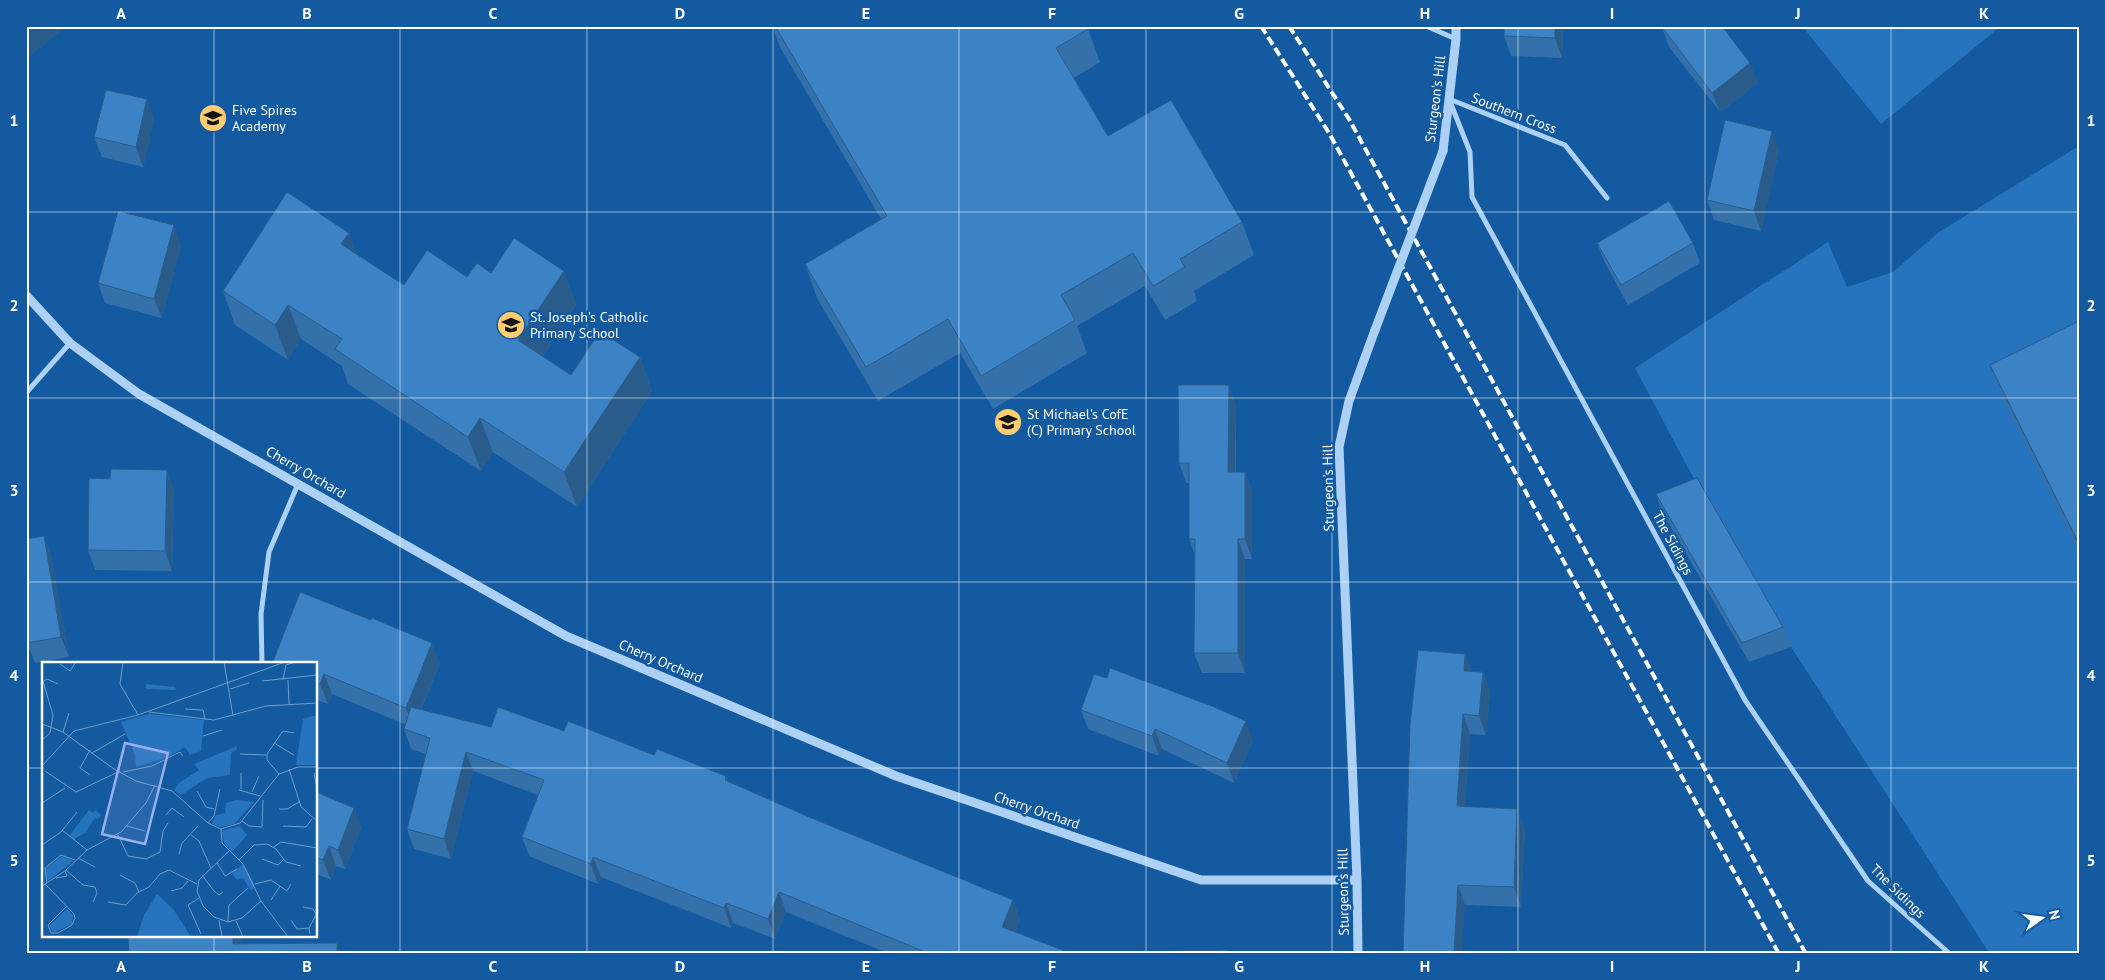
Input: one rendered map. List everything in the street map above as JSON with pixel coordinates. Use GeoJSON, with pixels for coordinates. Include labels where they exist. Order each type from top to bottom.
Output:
{"type":"FeatureCollection","features":[{"type":"Feature","properties":{"kind":"street"},"geometry":{"type":"LineString","coordinates":[[1426,26],[1456,39]]}},
{"type":"Feature","properties":{"kind":"street","name":"Sturgeon's Hill"},"geometry":{"type":"LineString","coordinates":[[1358,954],[1357,880],[1339,447],[1349,401],[1443,152],[1456,26]]}},
{"type":"Feature","properties":{"kind":"street","name":"Southern Cross"},"geometry":{"type":"LineString","coordinates":[[1449,99],[1565,145],[1607,198]]}},
{"type":"Feature","properties":{"kind":"street","name":"The Sidings"},"geometry":{"type":"LineString","coordinates":[[1449,99],[1470,152],[1472,197],[1746,700],[1868,881],[1950,954]]}},
{"type":"Feature","properties":{"kind":"street","name":"Cherry Orchard"},"geometry":{"type":"LineString","coordinates":[[26,295],[70,342],[139,394],[566,636],[896,776],[1201,880],[1357,880]]}},
{"type":"Feature","properties":{"kind":"street"},"geometry":{"type":"LineString","coordinates":[[26,393],[70,342]]}},
{"type":"Feature","properties":{"kind":"street"},"geometry":{"type":"LineString","coordinates":[[262,662],[260,614],[269,552],[298,484]]}},
{"type":"Feature","properties":{"kind":"shaded area"},"geometry":{"type":"Polygon","coordinates":[[[1802,26],[2001,26],[1881,124],[1802,26]]]}},
{"type":"Feature","properties":{"kind":"shaded area"},"geometry":{"type":"Polygon","coordinates":[[[2079,146],[2079,954],[1990,954],[1791,647],[1704,498],[1635,368],[1828,242],[1847,287],[1893,272],[1939,232],[2079,146]]]}},
{"type":"Feature","properties":{"kind":"building"},"geometry":{"type":"Polygon","coordinates":[[[775,26],[1087,26],[1088,29],[1056,48],[1108,136],[1171,100],[1242,222],[1180,259],[1185,267],[1153,286],[1133,253],[1061,295],[1075,320],[981,376],[948,319],[866,367],[805,264],[887,216],[775,26]]]}},
{"type":"Feature","properties":{"kind":"building"},"geometry":{"type":"Polygon","coordinates":[[[1504,26],[1555,26],[1555,38],[1504,36],[1504,26]]]}},
{"type":"Feature","properties":{"kind":"building"},"geometry":{"type":"Polygon","coordinates":[[[1663,26],[1722,26],[1750,63],[1712,93],[1663,26]]]}},
{"type":"Feature","properties":{"kind":"building"},"geometry":{"type":"Polygon","coordinates":[[[106,90],[147,99],[136,147],[94,137],[106,90]]]}},
{"type":"Feature","properties":{"kind":"building"},"geometry":{"type":"Polygon","coordinates":[[[1725,120],[1772,131],[1754,211],[1707,200],[1725,120]]]}},
{"type":"Feature","properties":{"kind":"building"},"geometry":{"type":"Polygon","coordinates":[[[287,192],[349,233],[341,244],[404,285],[427,250],[467,277],[477,263],[491,273],[514,238],[564,271],[518,340],[571,375],[600,331],[640,357],[564,472],[480,418],[468,437],[335,349],[342,339],[288,305],[275,325],[223,291],[287,192]]]}},
{"type":"Feature","properties":{"kind":"building"},"geometry":{"type":"Polygon","coordinates":[[[1669,201],[1693,243],[1621,285],[1597,243],[1669,201]]]}},
{"type":"Feature","properties":{"kind":"building"},"geometry":{"type":"Polygon","coordinates":[[[118,211],[174,225],[154,299],[98,283],[118,211]]]}},
{"type":"Feature","properties":{"kind":"building"},"geometry":{"type":"Polygon","coordinates":[[[2079,321],[2079,544],[1990,365],[2079,321]]]}},
{"type":"Feature","properties":{"kind":"building"},"geometry":{"type":"Polygon","coordinates":[[[1178,385],[1229,385],[1228,472],[1245,472],[1245,539],[1238,539],[1238,653],[1194,653],[1195,539],[1189,539],[1189,463],[1179,463],[1178,385]]]}},
{"type":"Feature","properties":{"kind":"building"},"geometry":{"type":"Polygon","coordinates":[[[111,469],[167,470],[165,551],[88,550],[89,478],[110,479],[111,469]]]}},
{"type":"Feature","properties":{"kind":"building"},"geometry":{"type":"Polygon","coordinates":[[[1697,478],[1783,627],[1742,643],[1656,494],[1697,478]]]}},
{"type":"Feature","properties":{"kind":"building"},"geometry":{"type":"Polygon","coordinates":[[[44,536],[61,637],[27,643],[26,539],[44,536]]]}},
{"type":"Feature","properties":{"kind":"building"},"geometry":{"type":"Polygon","coordinates":[[[300,592],[371,620],[372,618],[432,643],[406,708],[324,674],[320,684],[318,684],[318,662],[273,662],[300,592]]]}},
{"type":"Feature","properties":{"kind":"building"},"geometry":{"type":"Polygon","coordinates":[[[1418,650],[1465,654],[1464,671],[1483,672],[1479,716],[1463,714],[1457,806],[1517,809],[1514,887],[1458,885],[1454,954],[1403,954],[1410,725],[1418,650]]]}},
{"type":"Feature","properties":{"kind":"building"},"geometry":{"type":"Polygon","coordinates":[[[1110,668],[1212,706],[1246,721],[1227,763],[1155,729],[1152,736],[1081,710],[1094,674],[1107,678],[1110,668]]]}},
{"type":"Feature","properties":{"kind":"building"},"geometry":{"type":"Polygon","coordinates":[[[411,707],[491,727],[498,707],[564,731],[568,721],[654,755],[657,749],[726,776],[725,780],[809,817],[1013,900],[1002,927],[1073,954],[930,954],[779,892],[768,919],[726,903],[724,908],[593,857],[591,864],[522,837],[544,780],[466,752],[444,839],[407,829],[430,738],[404,729],[411,707]]]}},
{"type":"Feature","properties":{"kind":"building"},"geometry":{"type":"Polygon","coordinates":[[[318,793],[354,808],[338,850],[329,846],[323,860],[318,858],[318,793]]]}},
{"type":"Feature","properties":{"kind":"building"},"geometry":{"type":"Polygon","coordinates":[[[128,938],[233,938],[233,944],[337,943],[337,954],[129,954],[128,938]]]}},
{"type":"Feature","properties":{"kind":"building"},"geometry":{"type":"Polygon","coordinates":[[[1226,950],[1226,954],[1175,954],[1175,951],[1226,950]]]}},
{"type":"Feature","properties":{"kind":"railway"},"geometry":{"type":"LineString","coordinates":[[1261,26],[1329,133],[1779,954]]}},
{"type":"Feature","properties":{"kind":"railway"},"geometry":{"type":"LineString","coordinates":[[1289,26],[1349,119],[1806,954]]}},
{"type":"Feature","properties":{"kind":"place","name":"Five Spires Academy"},"geometry":{"type":"Point","coordinates":[213,118]}},
{"type":"Feature","properties":{"kind":"place","name":"St. Joseph's Catholic Primary School"},"geometry":{"type":"Point","coordinates":[511,325]}},
{"type":"Feature","properties":{"kind":"place","name":"St Michael's CofE (C) Primary School"},"geometry":{"type":"Point","coordinates":[1008,422]}}]}
